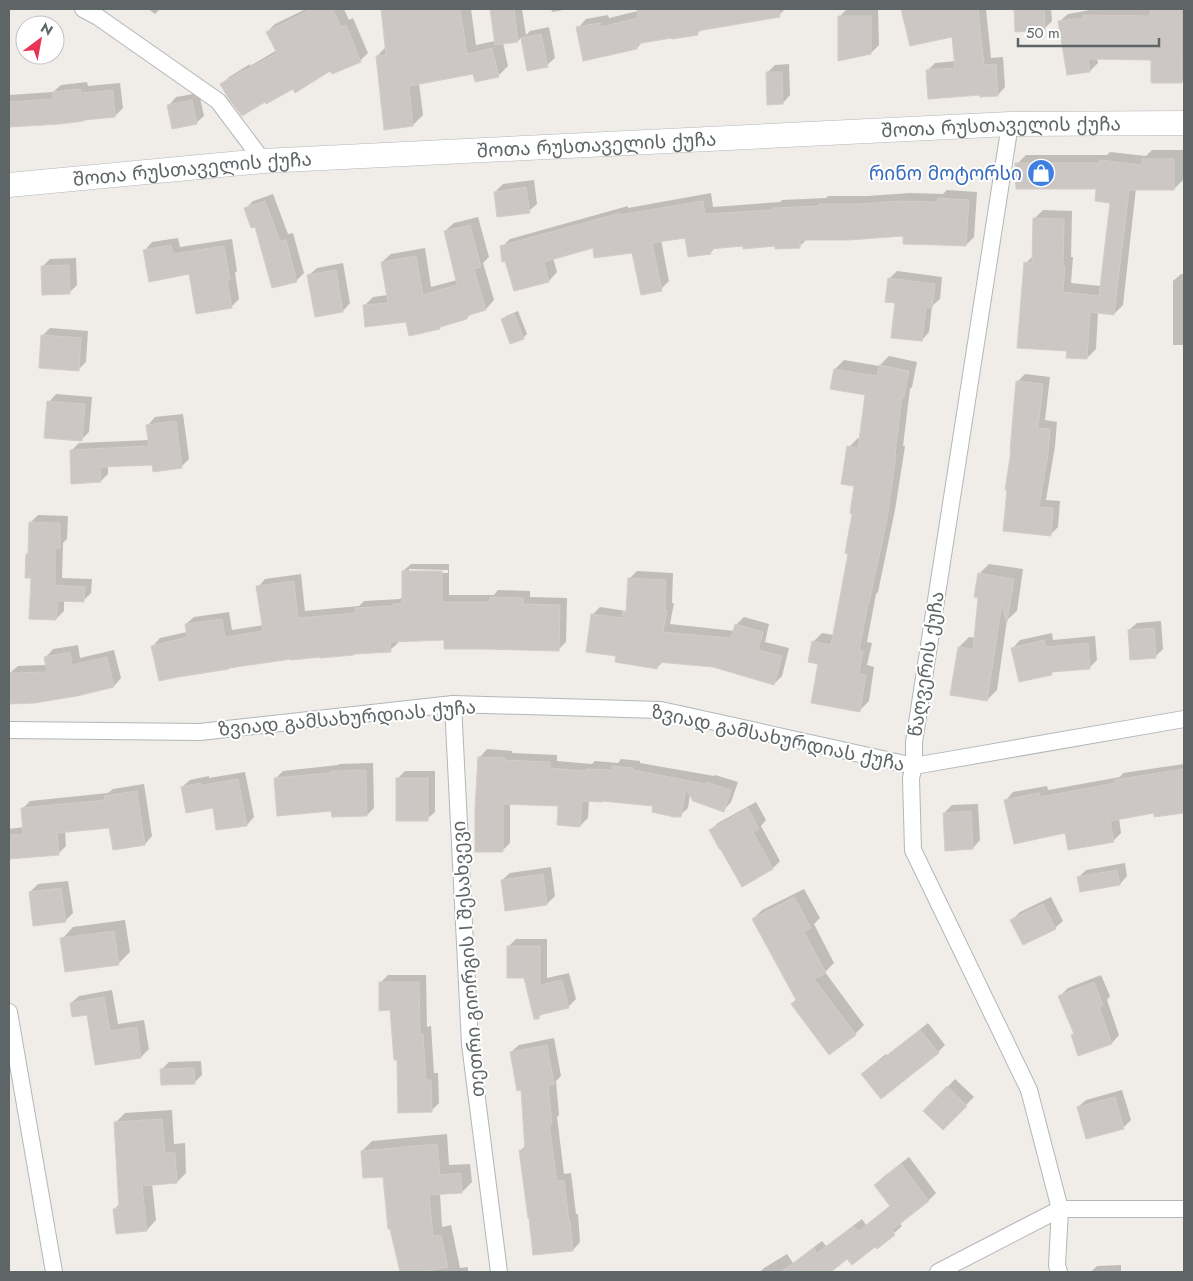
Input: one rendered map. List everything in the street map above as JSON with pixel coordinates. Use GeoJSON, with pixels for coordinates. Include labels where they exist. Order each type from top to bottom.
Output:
{"type":"FeatureCollection","features":[{"type":"Feature","properties":{"kind":"main road","name":"შოთა რუსთაველის ქუჩა"},"geometry":{"type":"LineString","coordinates":[[9,185],[264,161],[1010,124],[1184,123]]}},
{"type":"Feature","properties":{"kind":"street"},"geometry":{"type":"LineString","coordinates":[[83,9],[98,17],[218,101],[264,161]]}},
{"type":"Feature","properties":{"kind":"street","name":"წაღვერის ქუჩა"},"geometry":{"type":"LineString","coordinates":[[1010,124],[914,742],[914,766],[911,778],[914,850],[1029,1090],[1060,1210],[1057,1264],[1059,1272]]}},
{"type":"Feature","properties":{"kind":"street","name":"ზვიად გამსახურდიას ქუჩა"},"geometry":{"type":"LineString","coordinates":[[9,730],[200,732],[453,704],[662,710],[914,766],[1184,719]]}},
{"type":"Feature","properties":{"kind":"street","name":"თეთრი გიორგის I შესახვევი"},"geometry":{"type":"LineString","coordinates":[[453,704],[470,1044],[499,1272]]}},
{"type":"Feature","properties":{"kind":"street"},"geometry":{"type":"LineString","coordinates":[[9,1012],[54,1272]]}},
{"type":"Feature","properties":{"kind":"street"},"geometry":{"type":"LineString","coordinates":[[938,1272],[1060,1210],[1184,1209]]}},
{"type":"Feature","properties":{"kind":"building"},"geometry":{"type":"Polygon","coordinates":[[[311,9],[333,9],[341,27],[346,25],[361,62],[332,74],[330,71],[295,93],[293,89],[266,104],[265,102],[242,116],[220,84],[277,53],[266,32],[311,9]]]}},
{"type":"Feature","properties":{"kind":"building"},"geometry":{"type":"Polygon","coordinates":[[[381,9],[460,9],[467,54],[492,48],[499,77],[475,82],[473,74],[409,86],[413,126],[384,130],[376,56],[386,55],[381,9]]]}},
{"type":"Feature","properties":{"kind":"building"},"geometry":{"type":"Polygon","coordinates":[[[490,9],[514,9],[518,42],[495,45],[490,9]]]}},
{"type":"Feature","properties":{"kind":"building"},"geometry":{"type":"Polygon","coordinates":[[[637,9],[779,9],[780,17],[697,31],[698,35],[636,44],[637,49],[583,61],[576,27],[600,23],[600,27],[638,18],[637,9]]]}},
{"type":"Feature","properties":{"kind":"building"},"geometry":{"type":"Polygon","coordinates":[[[901,9],[978,9],[984,65],[996,64],[998,96],[980,97],[980,95],[928,99],[926,70],[955,68],[952,37],[910,46],[901,9]]]}},
{"type":"Feature","properties":{"kind":"building"},"geometry":{"type":"Polygon","coordinates":[[[1014,9],[1044,9],[1045,30],[1015,32],[1014,9]]]}},
{"type":"Feature","properties":{"kind":"building"},"geometry":{"type":"Polygon","coordinates":[[[1150,9],[1181,9],[1182,83],[1151,83],[1151,60],[1088,59],[1090,72],[1067,75],[1058,21],[1083,18],[1083,15],[1150,16],[1150,9]]]}},
{"type":"Feature","properties":{"kind":"building"},"geometry":{"type":"Polygon","coordinates":[[[838,16],[871,16],[871,54],[838,61],[838,16]]]}},
{"type":"Feature","properties":{"kind":"building"},"geometry":{"type":"Polygon","coordinates":[[[541,34],[548,67],[527,71],[521,38],[541,34]]]}},
{"type":"Feature","properties":{"kind":"building"},"geometry":{"type":"Polygon","coordinates":[[[766,72],[782,72],[783,104],[767,105],[766,72]]]}},
{"type":"Feature","properties":{"kind":"building"},"geometry":{"type":"Polygon","coordinates":[[[80,89],[81,93],[113,90],[115,117],[59,124],[9,127],[9,102],[53,99],[52,92],[80,89]]]}},
{"type":"Feature","properties":{"kind":"building"},"geometry":{"type":"Polygon","coordinates":[[[192,100],[197,124],[172,129],[167,105],[192,100]]]}},
{"type":"Feature","properties":{"kind":"building"},"geometry":{"type":"Polygon","coordinates":[[[1142,159],[1174,159],[1174,190],[1129,190],[1114,315],[1090,312],[1087,359],[1066,358],[1067,351],[1017,348],[1024,262],[1032,263],[1033,218],[1064,219],[1063,266],[1065,266],[1063,292],[1099,296],[1110,203],[1095,201],[1096,189],[1016,189],[1015,163],[1099,163],[1100,160],[1142,165],[1142,159]]]}},
{"type":"Feature","properties":{"kind":"building"},"geometry":{"type":"Polygon","coordinates":[[[526,187],[530,213],[497,217],[494,192],[526,187]]]}},
{"type":"Feature","properties":{"kind":"building"},"geometry":{"type":"Polygon","coordinates":[[[938,198],[969,200],[966,246],[903,244],[903,236],[849,240],[800,240],[800,248],[775,249],[775,246],[743,249],[743,246],[710,249],[711,254],[688,257],[685,238],[652,243],[662,291],[641,295],[632,253],[594,258],[593,248],[544,262],[549,282],[514,291],[505,261],[502,262],[500,246],[620,213],[620,215],[703,201],[705,214],[819,206],[819,204],[901,201],[937,202],[938,198]]]}},
{"type":"Feature","properties":{"kind":"building"},"geometry":{"type":"Polygon","coordinates":[[[265,201],[280,241],[286,240],[297,282],[272,288],[255,227],[251,228],[244,208],[265,201]]]}},
{"type":"Feature","properties":{"kind":"building"},"geometry":{"type":"Polygon","coordinates":[[[470,225],[481,267],[474,269],[486,310],[466,316],[467,319],[440,327],[440,329],[409,336],[406,322],[365,327],[363,305],[388,303],[381,262],[416,256],[423,295],[457,285],[444,231],[470,225]]]}},
{"type":"Feature","properties":{"kind":"building"},"geometry":{"type":"Polygon","coordinates":[[[171,245],[173,254],[224,246],[230,280],[227,280],[232,308],[196,314],[189,274],[149,282],[143,250],[171,245]]]}},
{"type":"Feature","properties":{"kind":"building"},"geometry":{"type":"Polygon","coordinates":[[[69,265],[70,294],[42,295],[41,266],[69,265]]]}},
{"type":"Feature","properties":{"kind":"building"},"geometry":{"type":"Polygon","coordinates":[[[336,270],[343,312],[315,317],[307,275],[336,270]]]}},
{"type":"Feature","properties":{"kind":"building"},"geometry":{"type":"Polygon","coordinates":[[[888,278],[935,284],[932,308],[926,307],[922,341],[891,338],[895,303],[885,302],[888,278]]]}},
{"type":"Feature","properties":{"kind":"building"},"geometry":{"type":"Polygon","coordinates":[[[514,314],[524,339],[510,344],[501,319],[514,314]]]}},
{"type":"Feature","properties":{"kind":"building"},"geometry":{"type":"Polygon","coordinates":[[[41,335],[81,338],[79,371],[39,368],[41,335]]]}},
{"type":"Feature","properties":{"kind":"building"},"geometry":{"type":"Polygon","coordinates":[[[879,365],[909,371],[904,397],[902,397],[887,519],[859,651],[863,651],[859,674],[866,675],[860,712],[811,703],[818,664],[808,662],[812,641],[831,645],[848,554],[845,553],[852,514],[850,513],[854,486],[841,484],[847,446],[858,448],[865,395],[830,389],[834,369],[877,376],[879,365]]]}},
{"type":"Feature","properties":{"kind":"building"},"geometry":{"type":"Polygon","coordinates":[[[1016,381],[1043,384],[1038,428],[1050,429],[1048,454],[1039,507],[1053,508],[1051,536],[1003,531],[1007,490],[1005,490],[1011,451],[1016,381]]]}},
{"type":"Feature","properties":{"kind":"building"},"geometry":{"type":"Polygon","coordinates":[[[47,401],[85,404],[82,441],[44,438],[47,401]]]}},
{"type":"Feature","properties":{"kind":"building"},"geometry":{"type":"Polygon","coordinates":[[[176,421],[182,468],[153,472],[152,465],[100,467],[101,482],[71,484],[70,450],[149,446],[146,425],[176,421]]]}},
{"type":"Feature","properties":{"kind":"building"},"geometry":{"type":"Polygon","coordinates":[[[29,522],[60,523],[60,548],[55,548],[55,585],[85,587],[84,602],[58,601],[56,620],[29,619],[31,578],[25,578],[29,522]]]}},
{"type":"Feature","properties":{"kind":"building"},"geometry":{"type":"Polygon","coordinates":[[[402,571],[442,571],[442,602],[490,602],[490,597],[523,598],[523,604],[560,605],[559,651],[444,649],[444,640],[390,642],[391,652],[291,659],[159,681],[151,646],[187,637],[185,624],[222,619],[225,637],[263,631],[256,586],[294,581],[298,618],[356,613],[355,608],[393,606],[393,604],[402,603],[402,571]]]}},
{"type":"Feature","properties":{"kind":"building"},"geometry":{"type":"Polygon","coordinates":[[[978,573],[1014,579],[1007,622],[1002,604],[987,701],[950,695],[958,647],[973,649],[978,598],[974,597],[978,573]]]}},
{"type":"Feature","properties":{"kind":"building"},"geometry":{"type":"Polygon","coordinates":[[[628,578],[666,580],[665,610],[667,610],[663,632],[731,638],[735,624],[763,632],[758,650],[782,656],[774,685],[713,667],[658,662],[657,669],[615,662],[616,656],[586,652],[591,614],[622,618],[623,611],[626,612],[628,578]]]}},
{"type":"Feature","properties":{"kind":"building"},"geometry":{"type":"Polygon","coordinates":[[[1154,628],[1156,658],[1130,660],[1128,630],[1154,628]]]}},
{"type":"Feature","properties":{"kind":"building"},"geometry":{"type":"Polygon","coordinates":[[[1044,640],[1046,647],[1088,643],[1090,669],[1051,672],[1052,675],[1019,682],[1011,648],[1044,640]]]}},
{"type":"Feature","properties":{"kind":"building"},"geometry":{"type":"Polygon","coordinates":[[[70,652],[72,665],[107,657],[114,687],[77,696],[34,703],[10,704],[9,673],[47,672],[44,657],[70,652]]]}},
{"type":"Feature","properties":{"kind":"building"},"geometry":{"type":"Polygon","coordinates":[[[478,757],[550,762],[550,768],[586,771],[586,769],[612,770],[612,766],[633,768],[633,770],[706,784],[706,782],[731,790],[724,812],[693,801],[686,789],[681,817],[652,812],[653,806],[582,801],[580,827],[557,825],[558,806],[503,804],[503,852],[475,852],[478,757]]]}},
{"type":"Feature","properties":{"kind":"building"},"geometry":{"type":"Polygon","coordinates":[[[1184,769],[1184,813],[1154,817],[1154,813],[1110,821],[1114,842],[1068,850],[1065,833],[1014,844],[1004,800],[1039,793],[1040,797],[1115,783],[1114,780],[1184,769]]]}},
{"type":"Feature","properties":{"kind":"building"},"geometry":{"type":"Polygon","coordinates":[[[366,770],[367,816],[332,817],[331,811],[277,816],[274,778],[330,773],[330,771],[366,770]]]}},
{"type":"Feature","properties":{"kind":"building"},"geometry":{"type":"Polygon","coordinates":[[[396,778],[428,778],[428,821],[396,821],[396,778]]]}},
{"type":"Feature","properties":{"kind":"building"},"geometry":{"type":"Polygon","coordinates":[[[238,779],[247,826],[216,830],[213,808],[186,813],[181,787],[238,779]]]}},
{"type":"Feature","properties":{"kind":"building"},"geometry":{"type":"Polygon","coordinates":[[[137,791],[145,845],[113,850],[109,828],[57,833],[59,855],[9,859],[9,835],[23,834],[21,808],[105,800],[104,796],[137,791]]]}},
{"type":"Feature","properties":{"kind":"building"},"geometry":{"type":"Polygon","coordinates":[[[748,808],[759,829],[753,832],[773,869],[742,887],[709,830],[748,808]]]}},
{"type":"Feature","properties":{"kind":"building"},"geometry":{"type":"Polygon","coordinates":[[[971,811],[973,849],[945,851],[943,813],[971,811]]]}},
{"type":"Feature","properties":{"kind":"building"},"geometry":{"type":"Polygon","coordinates":[[[1117,870],[1120,885],[1080,892],[1077,877],[1117,870]]]}},
{"type":"Feature","properties":{"kind":"building"},"geometry":{"type":"Polygon","coordinates":[[[543,874],[547,905],[505,911],[501,880],[543,874]]]}},
{"type":"Feature","properties":{"kind":"building"},"geometry":{"type":"Polygon","coordinates":[[[61,888],[66,922],[33,926],[29,892],[61,888]]]}},
{"type":"Feature","properties":{"kind":"building"},"geometry":{"type":"Polygon","coordinates":[[[794,897],[811,928],[804,932],[826,973],[814,979],[856,1035],[829,1055],[791,1004],[796,1000],[752,919],[794,897]]]}},
{"type":"Feature","properties":{"kind":"building"},"geometry":{"type":"Polygon","coordinates":[[[1043,904],[1056,929],[1023,945],[1010,920],[1043,904]]]}},
{"type":"Feature","properties":{"kind":"building"},"geometry":{"type":"Polygon","coordinates":[[[114,931],[119,965],[65,972],[60,938],[114,931]]]}},
{"type":"Feature","properties":{"kind":"building"},"geometry":{"type":"Polygon","coordinates":[[[507,946],[540,946],[540,985],[562,980],[569,1008],[539,1015],[539,1019],[534,1019],[524,978],[507,978],[507,946]]]}},
{"type":"Feature","properties":{"kind":"building"},"geometry":{"type":"Polygon","coordinates":[[[379,982],[419,982],[420,1034],[423,1034],[426,1080],[431,1080],[432,1112],[398,1113],[397,1060],[394,1060],[390,1010],[379,1011],[379,982]]]}},
{"type":"Feature","properties":{"kind":"building"},"geometry":{"type":"Polygon","coordinates":[[[1094,982],[1103,1005],[1099,1007],[1112,1044],[1078,1056],[1071,1035],[1074,1034],[1058,996],[1094,982]]]}},
{"type":"Feature","properties":{"kind":"building"},"geometry":{"type":"Polygon","coordinates":[[[104,997],[110,1031],[137,1027],[141,1058],[95,1065],[87,1015],[72,1017],[70,1003],[104,997]]]}},
{"type":"Feature","properties":{"kind":"building"},"geometry":{"type":"Polygon","coordinates":[[[920,1030],[939,1053],[881,1099],[861,1074],[920,1030]]]}},
{"type":"Feature","properties":{"kind":"building"},"geometry":{"type":"Polygon","coordinates":[[[547,1045],[554,1084],[548,1086],[552,1124],[549,1124],[557,1181],[564,1180],[573,1251],[533,1255],[519,1150],[525,1150],[521,1090],[517,1091],[510,1052],[547,1045]]]}},
{"type":"Feature","properties":{"kind":"building"},"geometry":{"type":"Polygon","coordinates":[[[194,1068],[195,1084],[161,1085],[160,1069],[194,1068]]]}},
{"type":"Feature","properties":{"kind":"building"},"geometry":{"type":"Polygon","coordinates":[[[947,1086],[967,1106],[943,1130],[923,1111],[947,1086]]]}},
{"type":"Feature","properties":{"kind":"building"},"geometry":{"type":"Polygon","coordinates":[[[1115,1097],[1124,1129],[1086,1139],[1077,1107],[1115,1097]]]}},
{"type":"Feature","properties":{"kind":"building"},"geometry":{"type":"Polygon","coordinates":[[[162,1119],[165,1153],[175,1152],[177,1183],[142,1186],[147,1231],[116,1234],[113,1209],[119,1208],[114,1122],[162,1119]]]}},
{"type":"Feature","properties":{"kind":"building"},"geometry":{"type":"Polygon","coordinates":[[[437,1144],[440,1175],[461,1173],[462,1193],[429,1195],[433,1236],[441,1235],[448,1267],[422,1272],[400,1272],[390,1229],[388,1229],[383,1177],[363,1178],[361,1151],[437,1144]]]}},
{"type":"Feature","properties":{"kind":"building"},"geometry":{"type":"Polygon","coordinates":[[[901,1164],[929,1201],[892,1230],[895,1235],[877,1249],[875,1247],[852,1265],[847,1259],[831,1272],[781,1272],[814,1248],[817,1253],[854,1226],[858,1232],[890,1206],[874,1185],[901,1164]]]}},
{"type":"Feature","properties":{"kind":"place","name":"რინო მოტორსი"},"geometry":{"type":"Point","coordinates":[1041,173]}}]}
